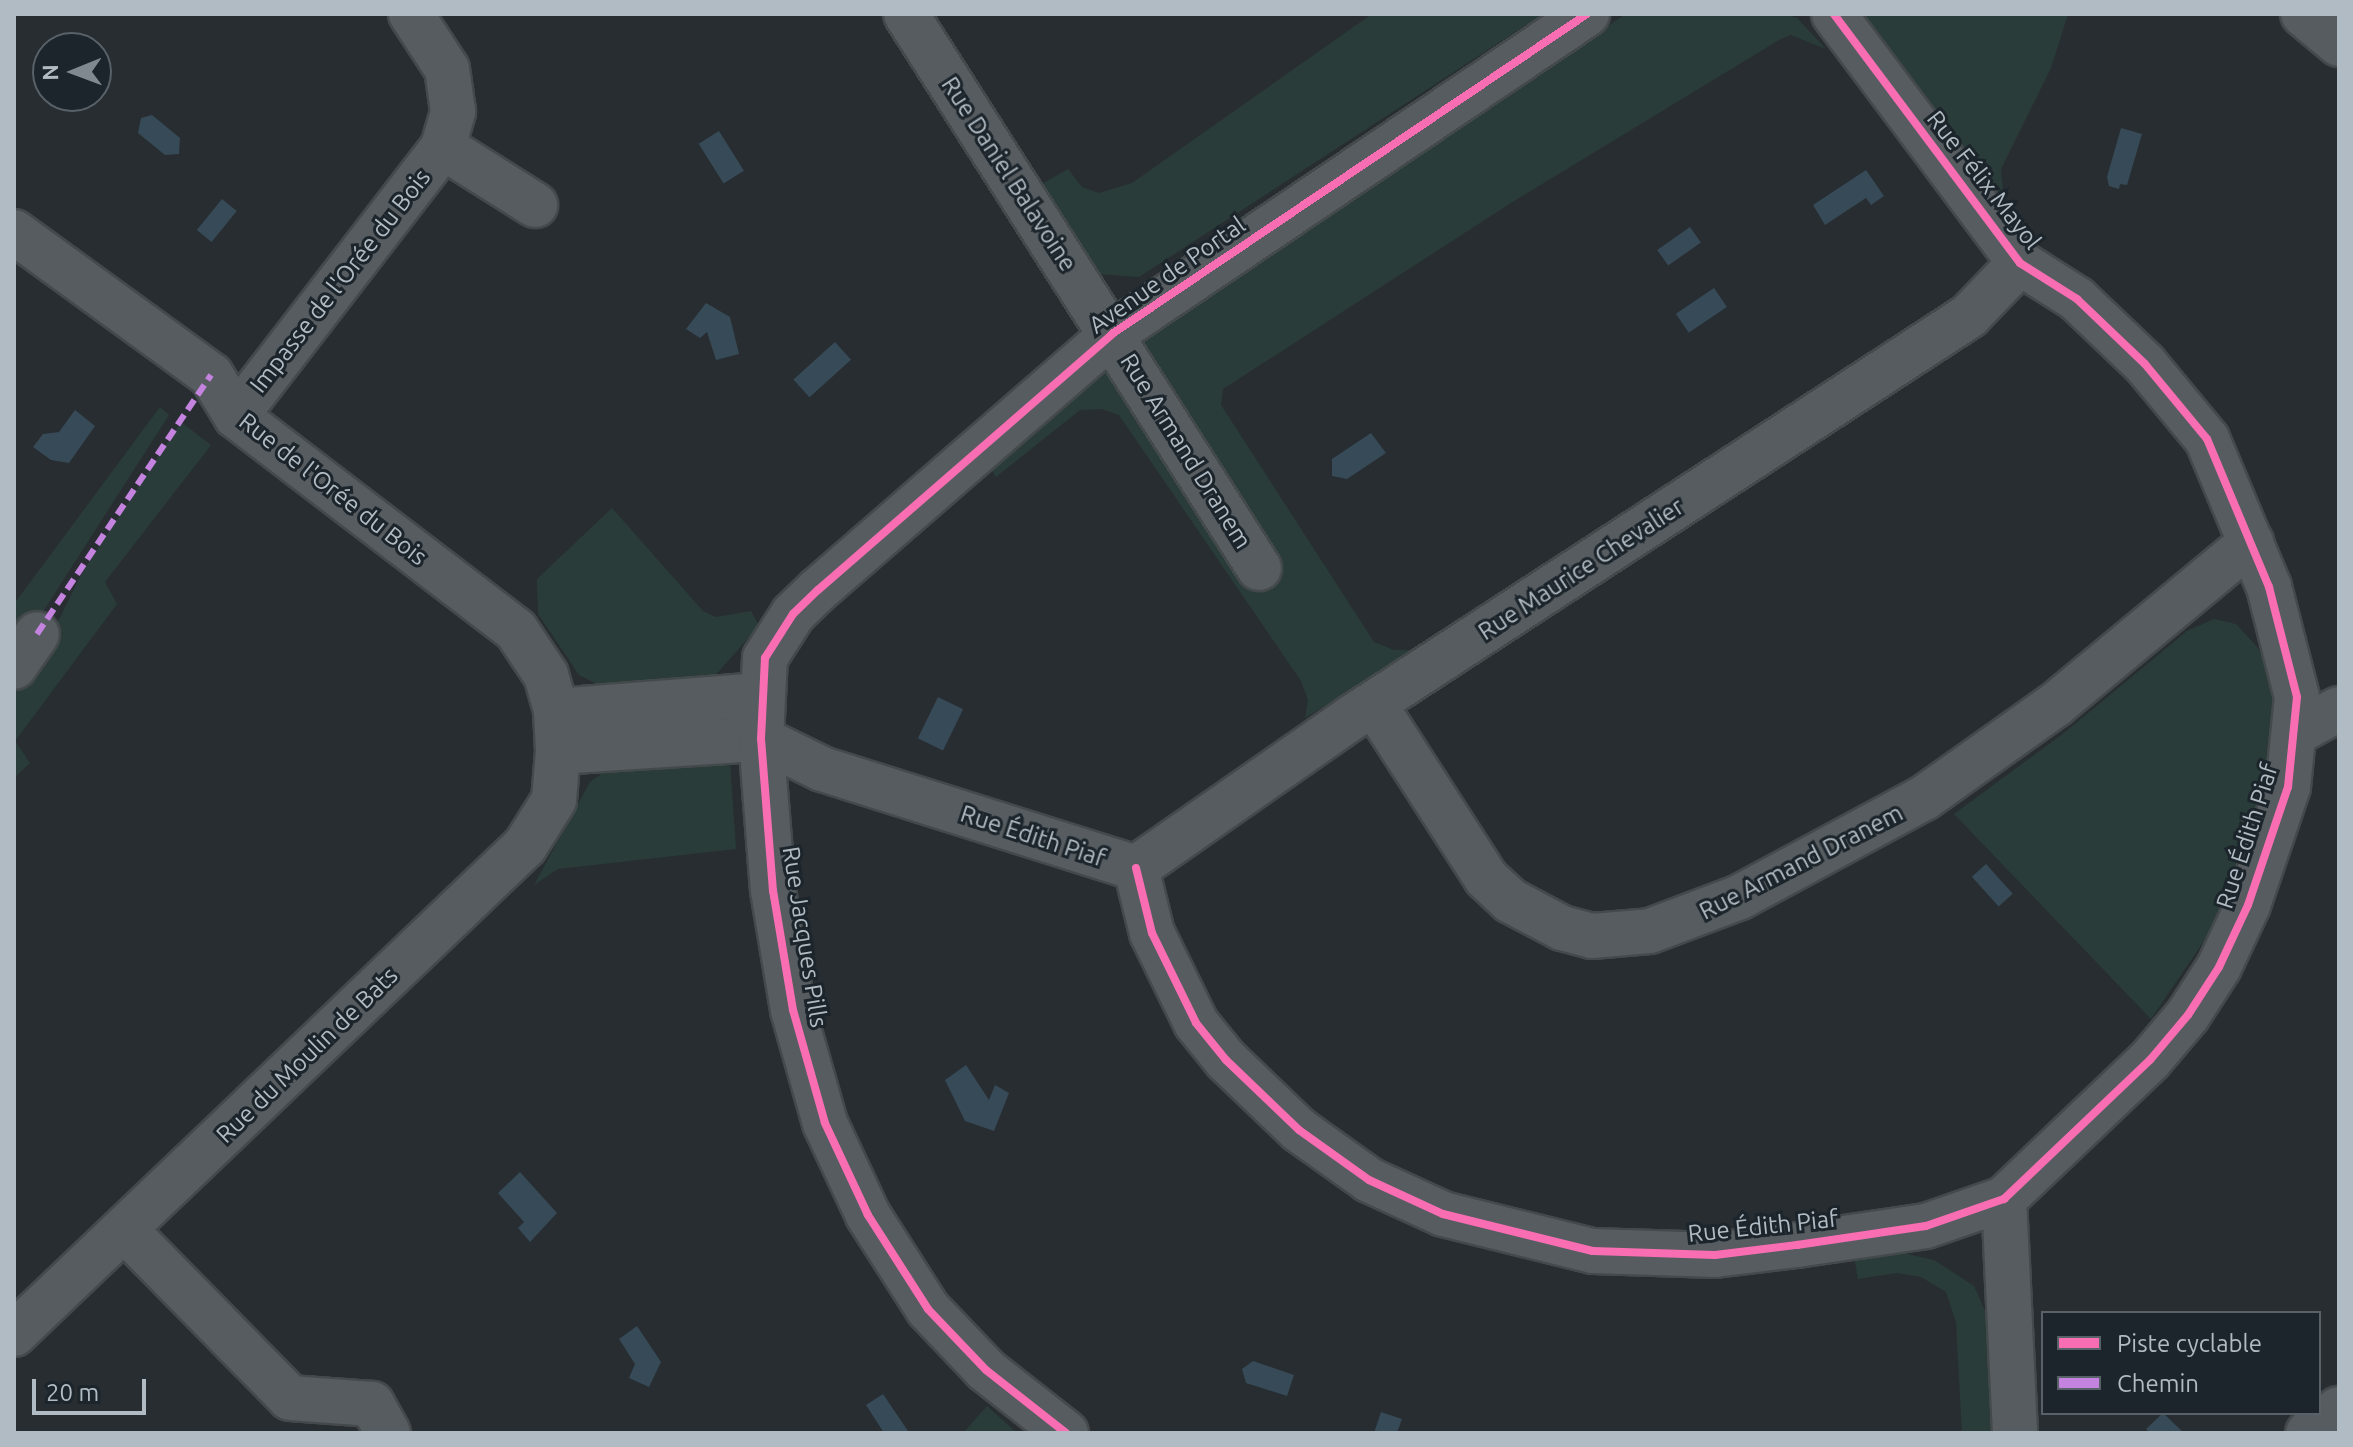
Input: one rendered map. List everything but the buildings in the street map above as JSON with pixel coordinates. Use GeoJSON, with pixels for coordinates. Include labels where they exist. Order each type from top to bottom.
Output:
{"type":"FeatureCollection","features":[{"type":"Feature","properties":{"kind":"street","name":"Impasse de l'Orée du Bois"},"geometry":{"type":"LineString","coordinates":[[236,416],[443,147],[453,111],[447,69],[411,14]]}},
{"type":"Feature","properties":{"kind":"street","name":"Rue Daniel Balavoine"},"geometry":{"type":"LineString","coordinates":[[906,14],[1112,334]]}},
{"type":"Feature","properties":{"kind":"street","name":"Avenue de Portal"},"geometry":{"type":"LineString","coordinates":[[761,739],[760,695],[765,658],[793,614],[1112,334],[1587,14]]}},
{"type":"Feature","properties":{"kind":"street"},"geometry":{"type":"LineString","coordinates":[[2303,14],[2339,44]]}},
{"type":"Feature","properties":{"kind":"street","name":"Rue Félix Mayol"},"geometry":{"type":"LineString","coordinates":[[1831,19],[2020,263],[2077,299],[2163,385],[2207,439],[2251,542],[2290,660],[2297,732]]}},
{"type":"Feature","properties":{"kind":"street","name":"Impasse de l'Orée du Bois"},"geometry":{"type":"LineString","coordinates":[[443,147],[535,205]]}},
{"type":"Feature","properties":{"kind":"street","name":"Rue de l'Orée du Bois"},"geometry":{"type":"LineString","coordinates":[[14,232],[211,375],[236,416],[516,630],[546,675],[557,732]]}},
{"type":"Feature","properties":{"kind":"street","name":"Rue Maurice Chevalier"},"geometry":{"type":"LineString","coordinates":[[1136,868],[1374,704],[1969,316],[2020,263]]}},
{"type":"Feature","properties":{"kind":"street","name":"Rue Armand Dranem"},"geometry":{"type":"LineString","coordinates":[[1112,334],[1259,568]]}},
{"type":"Feature","properties":{"kind":"street","name":"Rue Armand Dranem"},"geometry":{"type":"LineString","coordinates":[[1374,704],[1486,878],[1511,901],[1562,928],[1592,936],[1650,931],[1740,897],[1924,798],[2055,705],[2251,542]]}},
{"type":"Feature","properties":{"kind":"street"},"geometry":{"type":"LineString","coordinates":[[557,732],[760,695]]}},
{"type":"Feature","properties":{"kind":"street"},"geometry":{"type":"LineString","coordinates":[[2297,732],[2339,709]]}},
{"type":"Feature","properties":{"kind":"street"},"geometry":{"type":"LineString","coordinates":[[557,732],[761,739]]}},
{"type":"Feature","properties":{"kind":"street","name":"Rue du Moulin de Bats"},"geometry":{"type":"LineString","coordinates":[[14,1334],[525,846],[554,800],[557,732]]}},
{"type":"Feature","properties":{"kind":"street","name":"Rue Édith Piaf"},"geometry":{"type":"LineString","coordinates":[[761,739],[822,769],[1136,868],[1152,933],[1196,1023],[1226,1060],[1334,1157],[1443,1214],[1593,1251],[1715,1255],[1926,1226],[2004,1199],[2150,1060],[2219,967],[2248,905],[2276,824],[2297,732]]}},
{"type":"Feature","properties":{"kind":"street","name":"Rue Jacques Pills"},"geometry":{"type":"LineString","coordinates":[[761,739],[773,891],[793,1010],[825,1123],[868,1215],[928,1309],[986,1370],[1066,1433]]}},
{"type":"Feature","properties":{"kind":"street"},"geometry":{"type":"LineString","coordinates":[[2004,1199],[2015,1433]]}},
{"type":"Feature","properties":{"kind":"street"},"geometry":{"type":"LineString","coordinates":[[125,1230],[290,1398],[372,1404],[388,1433]]}},
{"type":"Feature","properties":{"kind":"street"},"geometry":{"type":"LineString","coordinates":[[2308,1433],[2339,1409]]}},
{"type":"Feature","properties":{"kind":"green space"},"geometry":{"type":"Polygon","coordinates":[[[1372,14],[1543,14],[1139,277],[1096,274],[1042,184],[1068,169],[1082,187],[1099,193],[1132,183],[1372,14]]]}},
{"type":"Feature","properties":{"kind":"green space"},"geometry":{"type":"Polygon","coordinates":[[[1626,14],[1784,14],[1797,18],[1826,49],[1791,35],[1779,40],[1514,201],[1223,389],[1221,405],[1374,642],[1394,650],[1421,650],[1305,718],[1308,700],[1301,681],[1119,415],[1102,409],[1080,410],[996,477],[987,462],[1136,337],[1626,14]]]}},
{"type":"Feature","properties":{"kind":"green space"},"geometry":{"type":"Polygon","coordinates":[[[1855,14],[2068,14],[2051,68],[2001,169],[2004,204],[2012,220],[1855,14]]]}},
{"type":"Feature","properties":{"kind":"green space"},"geometry":{"type":"Polygon","coordinates":[[[160,407],[169,415],[14,657],[14,604],[160,407]]]}},
{"type":"Feature","properties":{"kind":"green space"},"geometry":{"type":"Polygon","coordinates":[[[181,422],[211,445],[105,582],[117,604],[15,741],[30,763],[14,778],[14,695],[38,662],[83,571],[181,422]]]}},
{"type":"Feature","properties":{"kind":"green space"},"geometry":{"type":"Polygon","coordinates":[[[612,508],[703,611],[716,617],[751,611],[759,626],[713,678],[603,687],[579,675],[538,614],[537,579],[612,508]]]}},
{"type":"Feature","properties":{"kind":"green space"},"geometry":{"type":"Polygon","coordinates":[[[2214,619],[2236,624],[2258,648],[2272,673],[2278,706],[2247,859],[2221,916],[2151,1019],[1954,814],[2064,733],[2187,631],[2214,619]]]}},
{"type":"Feature","properties":{"kind":"green space"},"geometry":{"type":"Polygon","coordinates":[[[621,760],[730,762],[736,849],[558,869],[534,885],[590,782],[621,760]]]}},
{"type":"Feature","properties":{"kind":"green space"},"geometry":{"type":"Polygon","coordinates":[[[1894,1251],[1934,1260],[1974,1286],[1991,1324],[1998,1433],[1962,1433],[1956,1322],[1946,1292],[1921,1277],[1897,1273],[1858,1279],[1854,1257],[1894,1251]]]}},
{"type":"Feature","properties":{"kind":"green space"},"geometry":{"type":"Polygon","coordinates":[[[987,1406],[1017,1433],[963,1433],[987,1406]]]}},
{"type":"Feature","properties":{"kind":"water"},"geometry":{"type":"Polygon","coordinates":[[[152,115],[180,138],[179,154],[165,155],[138,133],[141,118],[152,115]]]}},
{"type":"Feature","properties":{"kind":"water"},"geometry":{"type":"Polygon","coordinates":[[[2121,128],[2142,134],[2127,185],[2120,184],[2119,189],[2109,186],[2107,177],[2121,128]]]}},
{"type":"Feature","properties":{"kind":"water"},"geometry":{"type":"Polygon","coordinates":[[[719,131],[744,171],[724,184],[699,144],[719,131]]]}},
{"type":"Feature","properties":{"kind":"water"},"geometry":{"type":"Polygon","coordinates":[[[1866,170],[1884,196],[1871,205],[1866,198],[1825,225],[1813,205],[1866,170]]]}},
{"type":"Feature","properties":{"kind":"water"},"geometry":{"type":"Polygon","coordinates":[[[222,199],[237,211],[212,242],[197,230],[222,199]]]}},
{"type":"Feature","properties":{"kind":"water"},"geometry":{"type":"Polygon","coordinates":[[[1690,227],[1701,243],[1668,266],[1657,250],[1690,227]]]}},
{"type":"Feature","properties":{"kind":"water"},"geometry":{"type":"Polygon","coordinates":[[[1714,288],[1727,307],[1689,333],[1676,314],[1714,288]]]}},
{"type":"Feature","properties":{"kind":"water"},"geometry":{"type":"Polygon","coordinates":[[[706,303],[730,317],[739,354],[716,360],[707,332],[700,338],[686,329],[706,303]]]}},
{"type":"Feature","properties":{"kind":"water"},"geometry":{"type":"Polygon","coordinates":[[[835,342],[851,360],[809,397],[793,379],[835,342]]]}},
{"type":"Feature","properties":{"kind":"water"},"geometry":{"type":"Polygon","coordinates":[[[75,410],[95,426],[69,463],[51,460],[33,447],[43,434],[59,432],[75,410]]]}},
{"type":"Feature","properties":{"kind":"water"},"geometry":{"type":"Polygon","coordinates":[[[1371,433],[1386,453],[1347,479],[1332,476],[1332,459],[1371,433]]]}},
{"type":"Feature","properties":{"kind":"water"},"geometry":{"type":"Polygon","coordinates":[[[938,697],[963,709],[943,751],[918,738],[938,697]]]}},
{"type":"Feature","properties":{"kind":"water"},"geometry":{"type":"Polygon","coordinates":[[[1986,864],[2013,894],[1999,906],[1972,877],[1986,864]]]}},
{"type":"Feature","properties":{"kind":"water"},"geometry":{"type":"Polygon","coordinates":[[[966,1065],[989,1100],[995,1085],[1009,1093],[994,1131],[965,1121],[945,1080],[966,1065]]]}},
{"type":"Feature","properties":{"kind":"water"},"geometry":{"type":"Polygon","coordinates":[[[520,1172],[557,1213],[530,1242],[518,1228],[524,1222],[498,1193],[520,1172]]]}},
{"type":"Feature","properties":{"kind":"water"},"geometry":{"type":"Polygon","coordinates":[[[637,1326],[661,1362],[649,1387],[629,1378],[635,1364],[619,1339],[637,1326]]]}},
{"type":"Feature","properties":{"kind":"water"},"geometry":{"type":"Polygon","coordinates":[[[1253,1361],[1294,1375],[1287,1396],[1246,1383],[1242,1369],[1253,1361]]]}},
{"type":"Feature","properties":{"kind":"water"},"geometry":{"type":"Polygon","coordinates":[[[883,1394],[908,1431],[884,1433],[866,1405],[883,1394]]]}},
{"type":"Feature","properties":{"kind":"water"},"geometry":{"type":"Polygon","coordinates":[[[1381,1412],[1402,1419],[1397,1433],[1374,1433],[1381,1412]]]}},
{"type":"Feature","properties":{"kind":"water"},"geometry":{"type":"Polygon","coordinates":[[[2161,1415],[2165,1415],[2184,1433],[2150,1433],[2146,1429],[2161,1415]]]}},
{"type":"Feature","properties":{"kind":"marked path"},"geometry":{"type":"LineString","coordinates":[[37,634],[211,375]]}},
{"type":"Feature","properties":{"kind":"cycle path"},"geometry":{"type":"LineString","coordinates":[[1066,1433],[986,1370],[928,1309],[868,1215],[825,1123],[793,1010],[773,891],[761,739],[765,658],[793,614],[818,590],[1112,334],[1587,14]]}},
{"type":"Feature","properties":{"kind":"cycle path"},"geometry":{"type":"LineString","coordinates":[[1136,868],[1152,933],[1196,1023],[1226,1060],[1299,1130],[1369,1180],[1443,1214],[1593,1251],[1715,1255],[1797,1245],[1926,1226],[2004,1199],[2150,1060],[2188,1015],[2219,967],[2248,905],[2288,787],[2297,697],[2269,587],[2207,439],[2145,364],[2077,299],[2020,263],[1834,14]]}}]}
